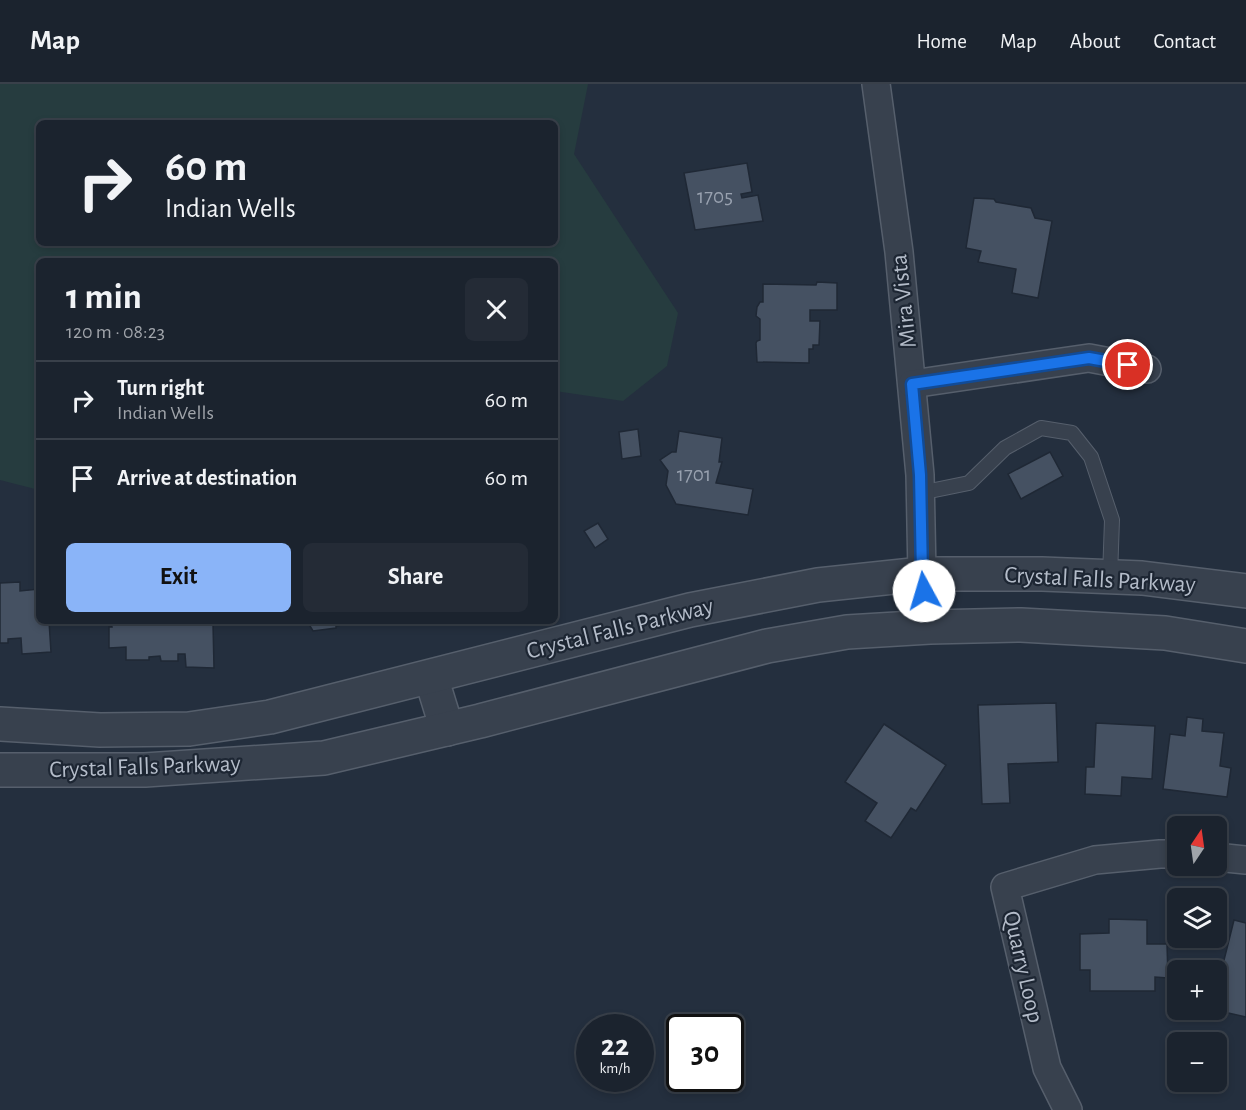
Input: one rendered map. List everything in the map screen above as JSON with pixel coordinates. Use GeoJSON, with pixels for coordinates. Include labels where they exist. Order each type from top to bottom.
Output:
{"type":"FeatureCollection","features":[{"type":"Feature","properties":{"kind":"street","name":"Mira Vista"},"geometry":{"type":"LineString","coordinates":[[876,84],[899,252],[920,493],[922,574],[930,627]]}},
{"type":"Feature","properties":{"kind":"street"},"geometry":{"type":"LineString","coordinates":[[912,384],[1089,358],[1147,369]]}},
{"type":"Feature","properties":{"kind":"street","name":"Crystal Falls Parkway"},"geometry":{"type":"LineString","coordinates":[[0,724],[100,730],[189,729],[270,717],[690,610],[818,585],[922,574],[1110,576],[1246,591]]}},
{"type":"Feature","properties":{"kind":"street","name":"Crystal Falls Parkway"},"geometry":{"type":"LineString","coordinates":[[0,770],[145,770],[324,758],[447,729],[767,646],[848,632],[1021,625],[1165,633],[1246,646]]}},
{"type":"Feature","properties":{"kind":"street"},"geometry":{"type":"LineString","coordinates":[[430,678],[447,729]]}},
{"type":"Feature","properties":{"kind":"street","name":"Quarry Loop"},"geometry":{"type":"LineString","coordinates":[[1068,1110],[1047,1068],[1005,887],[1095,860],[1167,854]]}},
{"type":"Feature","properties":{"kind":"street"},"geometry":{"type":"LineString","coordinates":[[1227,857],[1246,860]]}},
{"type":"Feature","properties":{"kind":"lane"},"geometry":{"type":"LineString","coordinates":[[920,493],[969,483],[1005,448],[1041,428],[1072,434],[1091,457],[1112,520],[1110,576]]}},
{"type":"Feature","properties":{"kind":"green space"},"geometry":{"type":"Polygon","coordinates":[[[0,84],[588,84],[574,154],[678,313],[667,366],[623,401],[558,391],[558,258],[36,258],[36,489],[0,480],[0,84]]]}},
{"type":"Feature","properties":{"kind":"building"},"geometry":{"type":"Polygon","coordinates":[[[747,163],[752,192],[741,194],[742,198],[758,195],[763,221],[695,230],[684,173],[747,163]]]}},
{"type":"Feature","properties":{"kind":"building"},"geometry":{"type":"Polygon","coordinates":[[[974,198],[994,199],[996,202],[1031,208],[1035,218],[1052,221],[1038,298],[1012,293],[1016,269],[978,262],[981,251],[966,248],[974,198]]]}},
{"type":"Feature","properties":{"kind":"building"},"geometry":{"type":"Polygon","coordinates":[[[817,282],[837,283],[837,310],[810,310],[810,321],[820,321],[819,345],[813,345],[813,349],[809,349],[809,363],[757,362],[756,343],[760,340],[760,319],[756,316],[757,307],[760,302],[763,302],[763,284],[816,285],[817,282]]]}},
{"type":"Feature","properties":{"kind":"building"},"geometry":{"type":"Polygon","coordinates":[[[638,429],[641,456],[622,459],[619,432],[638,429]]]}},
{"type":"Feature","properties":{"kind":"building"},"geometry":{"type":"Polygon","coordinates":[[[679,431],[722,438],[719,462],[722,462],[716,483],[753,489],[748,515],[676,504],[666,485],[668,471],[660,460],[676,452],[679,431]]]}},
{"type":"Feature","properties":{"kind":"building"},"geometry":{"type":"Polygon","coordinates":[[[1050,452],[1063,476],[1021,499],[1008,474],[1050,452]]]}},
{"type":"Feature","properties":{"kind":"building"},"geometry":{"type":"Polygon","coordinates":[[[598,523],[608,539],[595,548],[584,531],[598,523]]]}},
{"type":"Feature","properties":{"kind":"building"},"geometry":{"type":"Polygon","coordinates":[[[20,582],[20,591],[36,589],[36,624],[49,624],[51,652],[22,654],[21,638],[8,639],[8,643],[0,643],[0,583],[20,582]]]}},
{"type":"Feature","properties":{"kind":"building"},"geometry":{"type":"Polygon","coordinates":[[[112,624],[213,624],[214,668],[186,667],[185,654],[178,654],[178,661],[161,661],[160,656],[149,657],[149,660],[126,660],[126,647],[109,648],[109,627],[112,627],[112,624]]]}},
{"type":"Feature","properties":{"kind":"building"},"geometry":{"type":"Polygon","coordinates":[[[309,624],[347,624],[336,626],[336,628],[313,631],[309,624]]]}},
{"type":"Feature","properties":{"kind":"building"},"geometry":{"type":"Polygon","coordinates":[[[1056,703],[1058,762],[1008,764],[1010,803],[982,804],[978,705],[1056,703]]]}},
{"type":"Feature","properties":{"kind":"building"},"geometry":{"type":"Polygon","coordinates":[[[1187,717],[1203,719],[1202,731],[1224,733],[1220,766],[1231,768],[1227,797],[1163,789],[1170,734],[1185,736],[1187,717]]]}},
{"type":"Feature","properties":{"kind":"building"},"geometry":{"type":"Polygon","coordinates":[[[1096,723],[1155,726],[1152,779],[1122,777],[1121,796],[1085,794],[1086,767],[1094,767],[1096,723]]]}},
{"type":"Feature","properties":{"kind":"building"},"geometry":{"type":"Polygon","coordinates":[[[884,724],[946,765],[916,811],[911,808],[891,838],[865,821],[877,803],[845,782],[884,724]]]}},
{"type":"Feature","properties":{"kind":"building"},"geometry":{"type":"Polygon","coordinates":[[[1109,919],[1147,920],[1147,944],[1167,944],[1167,978],[1155,977],[1155,991],[1090,991],[1090,970],[1080,970],[1080,934],[1109,933],[1109,919]]]}},
{"type":"Feature","properties":{"kind":"building"},"geometry":{"type":"Polygon","coordinates":[[[1234,920],[1246,923],[1246,1017],[1227,1013],[1227,960],[1224,960],[1234,920]]]}},
{"type":"Feature","properties":{"kind":"route"},"geometry":{"type":"LineString","coordinates":[[924,591],[920,475],[912,384],[1089,358],[1128,365]]}}]}
